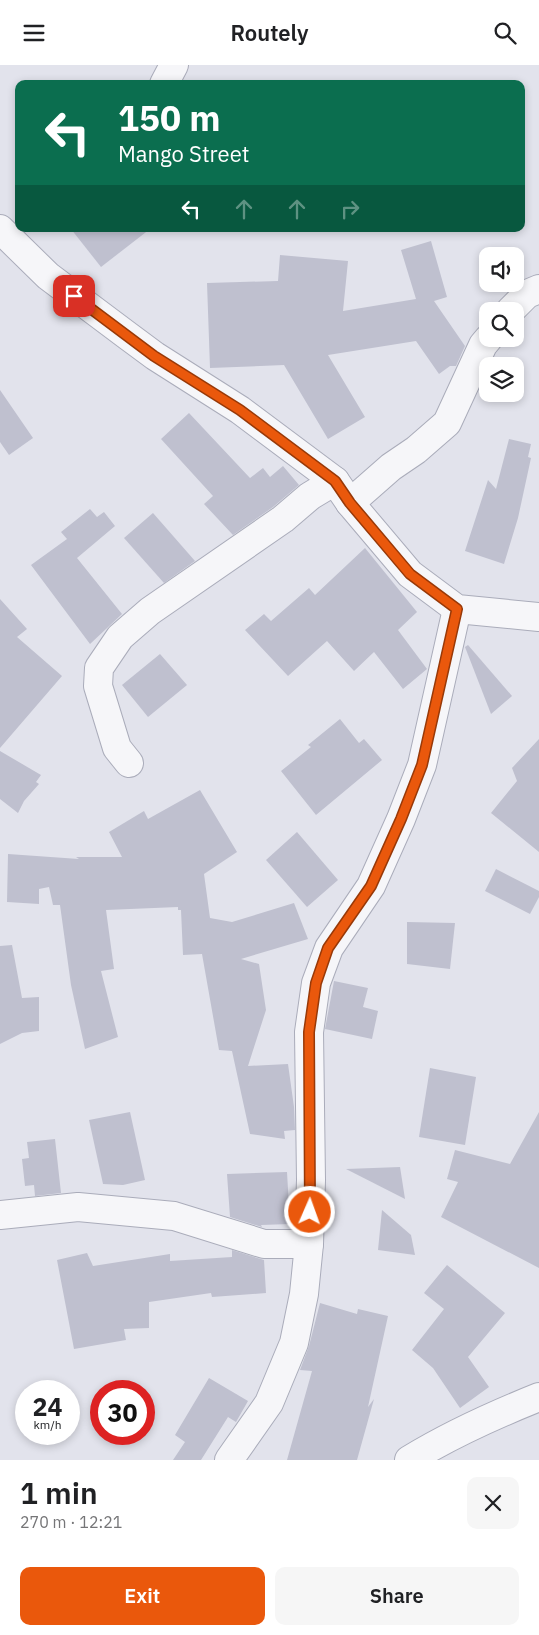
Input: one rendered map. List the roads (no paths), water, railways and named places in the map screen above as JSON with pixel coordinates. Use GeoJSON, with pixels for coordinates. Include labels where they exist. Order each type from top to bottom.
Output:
{"type":"FeatureCollection","features":[{"type":"Feature","properties":{"kind":"street"},"geometry":{"type":"LineString","coordinates":[[166,80],[174,65]]}},
{"type":"Feature","properties":{"kind":"street"},"geometry":{"type":"LineString","coordinates":[[0,229],[48,276],[120,331],[154,356],[240,410],[335,481],[350,503],[410,574],[457,609],[539,617]]}},
{"type":"Feature","properties":{"kind":"street"},"geometry":{"type":"LineString","coordinates":[[519,302],[527,294],[539,289]]}},
{"type":"Feature","properties":{"kind":"street"},"geometry":{"type":"LineString","coordinates":[[350,503],[391,467],[416,450],[447,423],[482,347]]}},
{"type":"Feature","properties":{"kind":"street"},"geometry":{"type":"LineString","coordinates":[[129,763],[117,748],[98,686],[99,668],[120,637],[150,611],[283,519],[310,496],[335,481]]}},
{"type":"Feature","properties":{"kind":"street"},"geometry":{"type":"LineString","coordinates":[[229,1460],[269,1403],[294,1343],[304,1294],[309,1244],[311,1179],[309,1032],[316,983],[328,948],[371,886],[401,819],[422,765],[457,609]]}},
{"type":"Feature","properties":{"kind":"street"},"geometry":{"type":"LineString","coordinates":[[0,1215],[78,1207],[174,1216],[264,1244],[309,1244]]}},
{"type":"Feature","properties":{"kind":"street"},"geometry":{"type":"LineString","coordinates":[[408,1460],[486,1418],[539,1397]]}}]}
